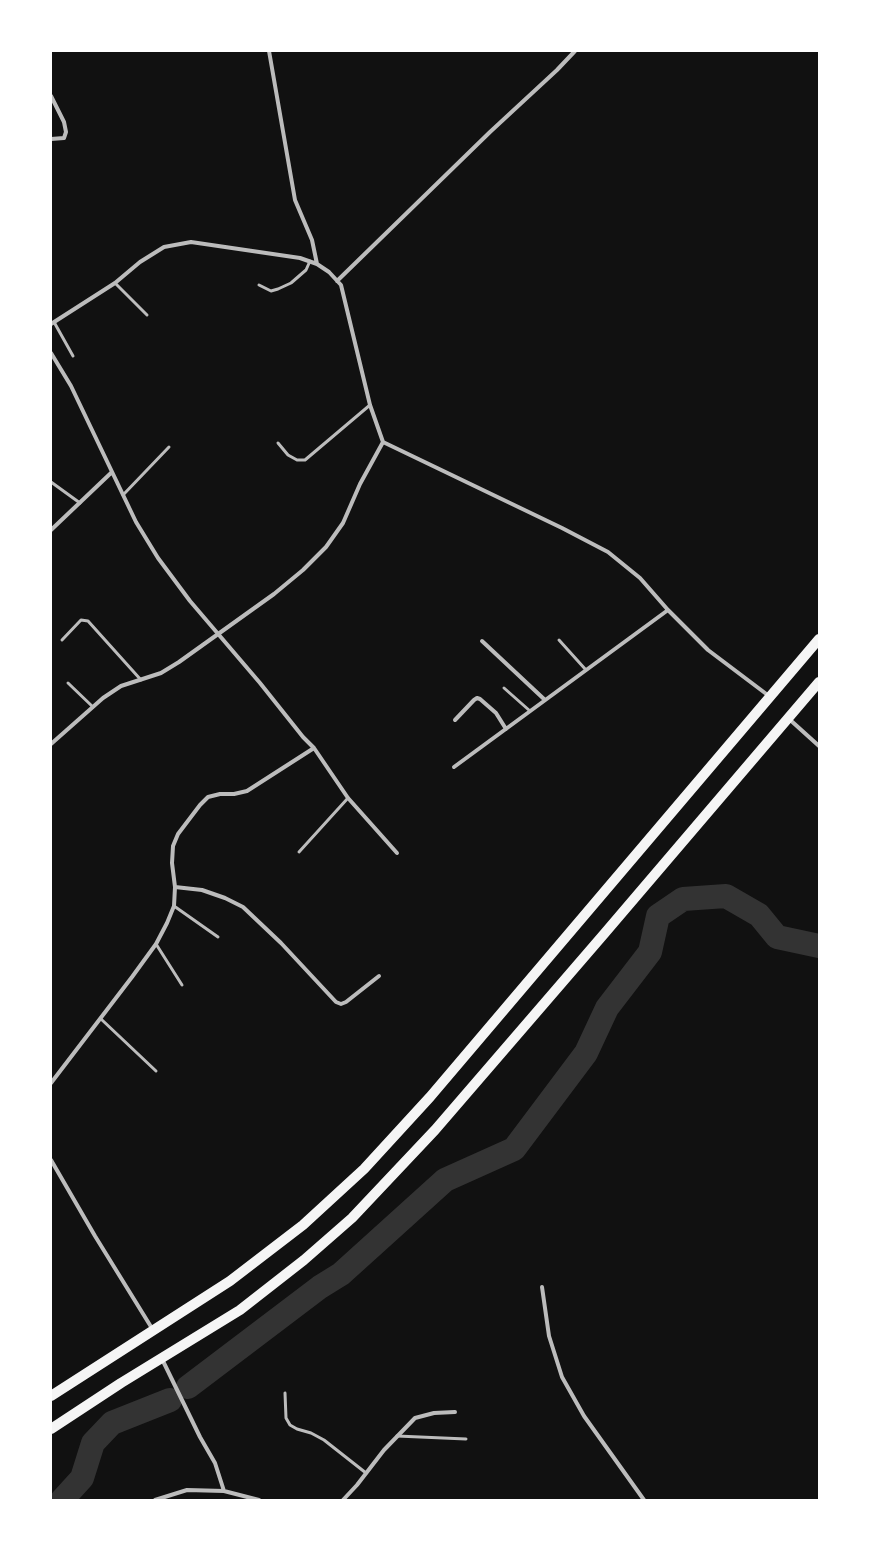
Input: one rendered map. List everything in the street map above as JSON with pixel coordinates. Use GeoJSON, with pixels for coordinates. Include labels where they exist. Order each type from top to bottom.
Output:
{"type":"FeatureCollection","features":[{"type":"Feature","properties":{"kind":"main road"},"geometry":{"type":"LineString","coordinates":[[51,1396],[236,1277],[303,1225],[364,1169],[430,1097],[769,696],[819,639]]}},
{"type":"Feature","properties":{"kind":"main road"},"geometry":{"type":"LineString","coordinates":[[51,1429],[240,1310],[330,1238],[352,1218],[435,1130],[819,682]]}},
{"type":"Feature","properties":{"kind":"street"},"geometry":{"type":"LineString","coordinates":[[269,51],[295,200],[312,240],[317,264]]}},
{"type":"Feature","properties":{"kind":"street"},"geometry":{"type":"LineString","coordinates":[[337,281],[490,132],[558,70],[568,57],[575,51]]}},
{"type":"Feature","properties":{"kind":"street"},"geometry":{"type":"LineString","coordinates":[[51,96],[64,122],[66,132],[64,138],[51,139]]}},
{"type":"Feature","properties":{"kind":"street"},"geometry":{"type":"LineString","coordinates":[[52,323],[115,284],[140,262],[164,247],[191,242],[300,258],[317,264],[329,272],[341,285],[370,405],[383,442],[562,528],[608,552],[640,578],[668,610],[708,650],[769,696]]}},
{"type":"Feature","properties":{"kind":"street"},"geometry":{"type":"LineString","coordinates":[[51,353],[86,415],[136,522],[158,558],[190,601],[219,634],[303,737],[314,748],[348,798],[397,853]]}},
{"type":"Feature","properties":{"kind":"street"},"geometry":{"type":"LineString","coordinates":[[51,744],[103,698],[121,686],[161,673],[180,662],[274,594],[303,570],[326,547],[343,523],[360,484],[383,442]]}},
{"type":"Feature","properties":{"kind":"street"},"geometry":{"type":"LineString","coordinates":[[51,530],[112,472]]}},
{"type":"Feature","properties":{"kind":"street"},"geometry":{"type":"LineString","coordinates":[[454,767],[668,610]]}},
{"type":"Feature","properties":{"kind":"street"},"geometry":{"type":"LineString","coordinates":[[482,641],[546,700]]}},
{"type":"Feature","properties":{"kind":"street"},"geometry":{"type":"LineString","coordinates":[[455,720],[477,698],[496,712],[506,729]]}},
{"type":"Feature","properties":{"kind":"street"},"geometry":{"type":"LineString","coordinates":[[788,718],[819,746]]}},
{"type":"Feature","properties":{"kind":"street"},"geometry":{"type":"LineString","coordinates":[[51,1083],[101,1019],[156,944],[174,906],[175,887],[172,863],[173,846],[178,834],[200,805],[208,797],[247,791],[314,748]]}},
{"type":"Feature","properties":{"kind":"street"},"geometry":{"type":"LineString","coordinates":[[175,887],[202,890],[225,898],[243,907],[281,943],[336,1002],[341,1004],[346,1002],[379,976]]}},
{"type":"Feature","properties":{"kind":"street"},"geometry":{"type":"LineString","coordinates":[[51,1160],[95,1236],[153,1330]]}},
{"type":"Feature","properties":{"kind":"street"},"geometry":{"type":"LineString","coordinates":[[542,1287],[549,1336],[562,1377],[584,1416],[644,1500]]}},
{"type":"Feature","properties":{"kind":"street"},"geometry":{"type":"LineString","coordinates":[[161,1359],[200,1437],[215,1463],[224,1490]]}},
{"type":"Feature","properties":{"kind":"street"},"geometry":{"type":"LineString","coordinates":[[343,1500],[397,1436],[415,1418],[434,1413],[456,1412]]}},
{"type":"Feature","properties":{"kind":"street"},"geometry":{"type":"LineString","coordinates":[[155,1500],[187,1490],[224,1490],[259,1500]]}},
{"type":"Feature","properties":{"kind":"lane"},"geometry":{"type":"LineString","coordinates":[[259,285],[271,291],[291,283],[306,270],[310,261]]}},
{"type":"Feature","properties":{"kind":"lane"},"geometry":{"type":"LineString","coordinates":[[115,284],[147,315]]}},
{"type":"Feature","properties":{"kind":"lane"},"geometry":{"type":"LineString","coordinates":[[52,323],[73,356]]}},
{"type":"Feature","properties":{"kind":"lane"},"geometry":{"type":"LineString","coordinates":[[278,443],[288,455],[296,460],[305,460],[370,405]]}},
{"type":"Feature","properties":{"kind":"lane"},"geometry":{"type":"LineString","coordinates":[[123,495],[169,447]]}},
{"type":"Feature","properties":{"kind":"lane"},"geometry":{"type":"LineString","coordinates":[[51,482],[80,503]]}},
{"type":"Feature","properties":{"kind":"lane"},"geometry":{"type":"LineString","coordinates":[[62,640],[80,620],[88,621],[141,680]]}},
{"type":"Feature","properties":{"kind":"lane"},"geometry":{"type":"LineString","coordinates":[[559,640],[586,670]]}},
{"type":"Feature","properties":{"kind":"lane"},"geometry":{"type":"LineString","coordinates":[[68,683],[93,707]]}},
{"type":"Feature","properties":{"kind":"lane"},"geometry":{"type":"LineString","coordinates":[[504,688],[530,712]]}},
{"type":"Feature","properties":{"kind":"lane"},"geometry":{"type":"LineString","coordinates":[[299,852],[348,798]]}},
{"type":"Feature","properties":{"kind":"lane"},"geometry":{"type":"LineString","coordinates":[[174,906],[218,937]]}},
{"type":"Feature","properties":{"kind":"lane"},"geometry":{"type":"LineString","coordinates":[[156,944],[182,985]]}},
{"type":"Feature","properties":{"kind":"lane"},"geometry":{"type":"LineString","coordinates":[[101,1019],[156,1071]]}},
{"type":"Feature","properties":{"kind":"lane"},"geometry":{"type":"LineString","coordinates":[[285,1393],[286,1418],[290,1425],[324,1440],[366,1473]]}},
{"type":"Feature","properties":{"kind":"lane"},"geometry":{"type":"LineString","coordinates":[[397,1436],[466,1439]]}},
{"type":"Feature","properties":{"kind":"waterway"},"geometry":{"type":"LineString","coordinates":[[188,1387],[320,1287],[341,1274],[445,1180],[514,1149],[586,1053],[607,1008],[650,952],[658,916],[683,899],[726,896],[759,915],[777,937],[819,946]]}},
{"type":"Feature","properties":{"kind":"waterway"},"geometry":{"type":"LineString","coordinates":[[62,1500],[82,1478],[93,1443],[112,1423],[170,1400]]}}]}
